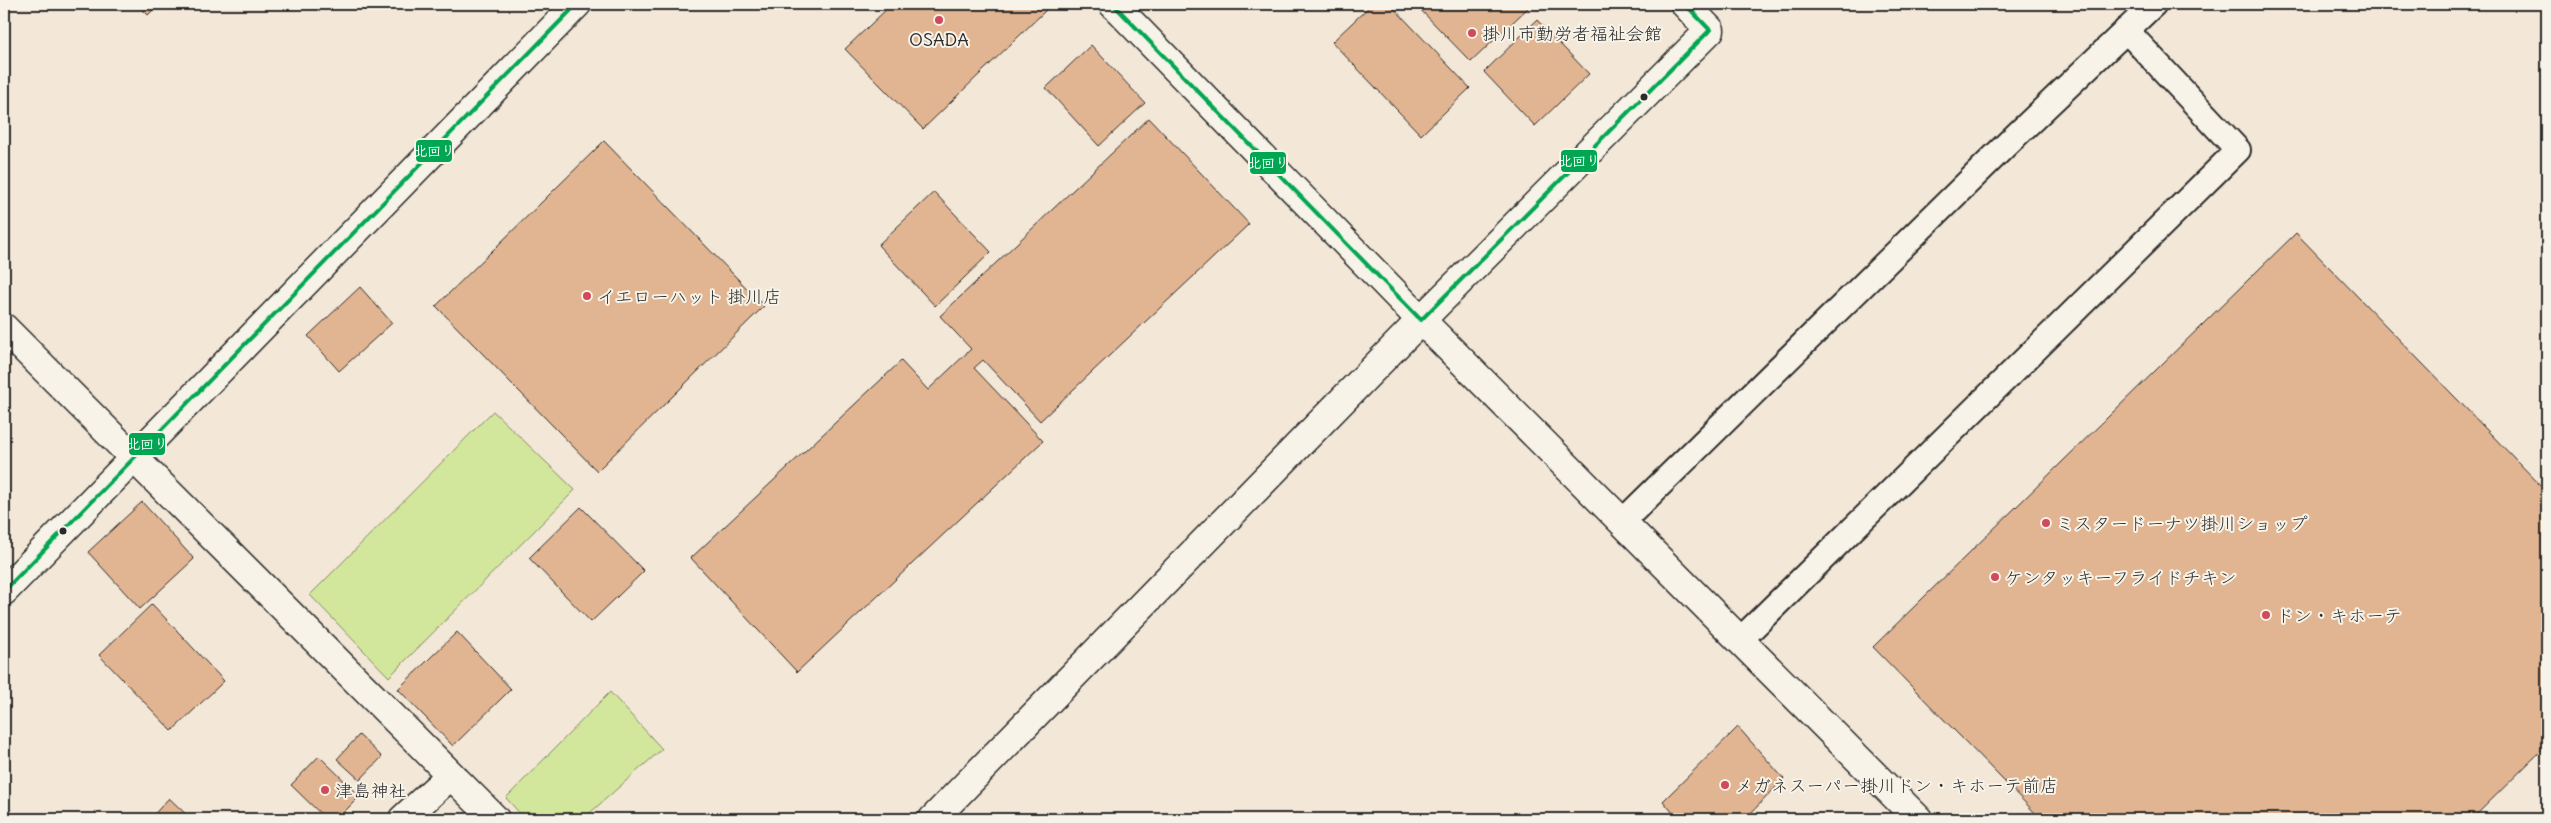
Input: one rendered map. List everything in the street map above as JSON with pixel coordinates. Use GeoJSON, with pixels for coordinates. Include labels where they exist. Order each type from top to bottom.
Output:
{"type":"FeatureCollection","features":[{"type":"Feature","properties":{"kind":"street"},"geometry":{"type":"LineString","coordinates":[[4,591],[577,4]]}},
{"type":"Feature","properties":{"kind":"street"},"geometry":{"type":"LineString","coordinates":[[1113,4],[1421,320],[1918,819]]}},
{"type":"Feature","properties":{"kind":"street"},"geometry":{"type":"LineString","coordinates":[[933,819],[1421,320],[1710,30],[1685,4]]}},
{"type":"Feature","properties":{"kind":"street"},"geometry":{"type":"LineString","coordinates":[[4,328],[495,819]]}},
{"type":"Feature","properties":{"kind":"street"},"geometry":{"type":"LineString","coordinates":[[403,819],[451,775]]}},
{"type":"Feature","properties":{"kind":"lane"},"geometry":{"type":"LineString","coordinates":[[1622,522],[2009,142],[2154,4]]}},
{"type":"Feature","properties":{"kind":"lane"},"geometry":{"type":"LineString","coordinates":[[1740,640],[2238,150],[2126,30]]}},
{"type":"Feature","properties":{"kind":"green space"},"geometry":{"type":"Polygon","coordinates":[[[493,411],[575,490],[389,677],[310,595],[493,411]]]}},
{"type":"Feature","properties":{"kind":"green space"},"geometry":{"type":"Polygon","coordinates":[[[610,692],[662,749],[583,819],[525,819],[506,798],[610,692]]]}},
{"type":"Feature","properties":{"kind":"building"},"geometry":{"type":"Polygon","coordinates":[[[137,4],[159,4],[148,15],[137,4]]]}},
{"type":"Feature","properties":{"kind":"building"},"geometry":{"type":"Polygon","coordinates":[[[892,4],[1040,4],[1046,10],[923,129],[845,49],[892,4]]]}},
{"type":"Feature","properties":{"kind":"building"},"geometry":{"type":"Polygon","coordinates":[[[1372,4],[1390,4],[1470,88],[1421,135],[1332,42],[1372,4]]]}},
{"type":"Feature","properties":{"kind":"building","name":"掛川市勤労者福祉会館"},"geometry":{"type":"Polygon","coordinates":[[[1415,4],[1532,4],[1471,62],[1415,4]]]}},
{"type":"Feature","properties":{"kind":"building"},"geometry":{"type":"Polygon","coordinates":[[[1537,20],[1589,74],[1535,126],[1484,72],[1537,20]]]}},
{"type":"Feature","properties":{"kind":"building"},"geometry":{"type":"Polygon","coordinates":[[[1091,45],[1145,103],[1099,146],[1046,88],[1091,45]]]}},
{"type":"Feature","properties":{"kind":"building"},"geometry":{"type":"Polygon","coordinates":[[[1149,118],[1249,224],[1040,421],[983,360],[974,368],[1043,441],[797,672],[691,558],[901,361],[928,390],[971,349],[940,316],[1149,118]]]}},
{"type":"Feature","properties":{"kind":"building"},"geometry":{"type":"Polygon","coordinates":[[[604,141],[764,306],[597,471],[436,306],[604,141]]]}},
{"type":"Feature","properties":{"kind":"building"},"geometry":{"type":"Polygon","coordinates":[[[934,192],[991,252],[935,306],[878,245],[934,192]]]}},
{"type":"Feature","properties":{"kind":"building"},"geometry":{"type":"Polygon","coordinates":[[[2296,233],[2547,492],[2547,745],[2472,819],[2041,819],[1873,647],[2296,233]]]}},
{"type":"Feature","properties":{"kind":"building"},"geometry":{"type":"Polygon","coordinates":[[[360,287],[392,323],[339,371],[308,336],[360,287]]]}},
{"type":"Feature","properties":{"kind":"building"},"geometry":{"type":"Polygon","coordinates":[[[142,502],[194,559],[140,609],[88,552],[142,502]]]}},
{"type":"Feature","properties":{"kind":"building"},"geometry":{"type":"Polygon","coordinates":[[[581,507],[644,571],[591,622],[529,558],[581,507]]]}},
{"type":"Feature","properties":{"kind":"building"},"geometry":{"type":"Polygon","coordinates":[[[152,604],[224,681],[172,731],[99,655],[152,604]]]}},
{"type":"Feature","properties":{"kind":"building"},"geometry":{"type":"Polygon","coordinates":[[[457,632],[511,689],[453,746],[398,689],[457,632]]]}},
{"type":"Feature","properties":{"kind":"building"},"geometry":{"type":"Polygon","coordinates":[[[1738,727],[1784,779],[1745,819],[1678,819],[1663,801],[1738,727]]]}},
{"type":"Feature","properties":{"kind":"building"},"geometry":{"type":"Polygon","coordinates":[[[359,735],[382,757],[360,780],[337,759],[359,735]]]}},
{"type":"Feature","properties":{"kind":"building","name":"津島神社"},"geometry":{"type":"Polygon","coordinates":[[[319,756],[360,796],[337,819],[326,819],[291,785],[319,756]]]}},
{"type":"Feature","properties":{"kind":"building"},"geometry":{"type":"Polygon","coordinates":[[[169,798],[191,819],[150,819],[169,798]]]}},
{"type":"Feature","properties":{"kind":"building"},"geometry":{"type":"Polygon","coordinates":[[[2547,807],[2547,819],[2534,819],[2547,807]]]}},
{"type":"Feature","properties":{"kind":"transit line","name":"北回り"},"geometry":{"type":"LineString","coordinates":[[4,591],[577,4]]}},
{"type":"Feature","properties":{"kind":"transit line","name":"北回り"},"geometry":{"type":"LineString","coordinates":[[1113,4],[1421,320],[1710,30],[1685,4]]}},
{"type":"Feature","properties":{"kind":"place","name":"OSADA"},"geometry":{"type":"Point","coordinates":[939,20]}},
{"type":"Feature","properties":{"kind":"place","name":"掛川市勤労者福祉会館"},"geometry":{"type":"Point","coordinates":[1472,33]}},
{"type":"Feature","properties":{"kind":"place","name":"イエローハット 掛川店"},"geometry":{"type":"Point","coordinates":[587,296]}},
{"type":"Feature","properties":{"kind":"place","name":"ミスタードーナツ掛川ショップ"},"geometry":{"type":"Point","coordinates":[2046,523]}},
{"type":"Feature","properties":{"kind":"place","name":"ケンタッキーフライドチキン"},"geometry":{"type":"Point","coordinates":[1995,577]}},
{"type":"Feature","properties":{"kind":"place","name":"ドン・キホーテ"},"geometry":{"type":"Point","coordinates":[2266,615]}},
{"type":"Feature","properties":{"kind":"place","name":"メガネスーパー掛川ドン・キホーテ前店"},"geometry":{"type":"Point","coordinates":[1725,785]}},
{"type":"Feature","properties":{"kind":"place","name":"津島神社"},"geometry":{"type":"Point","coordinates":[325,790]}}]}
